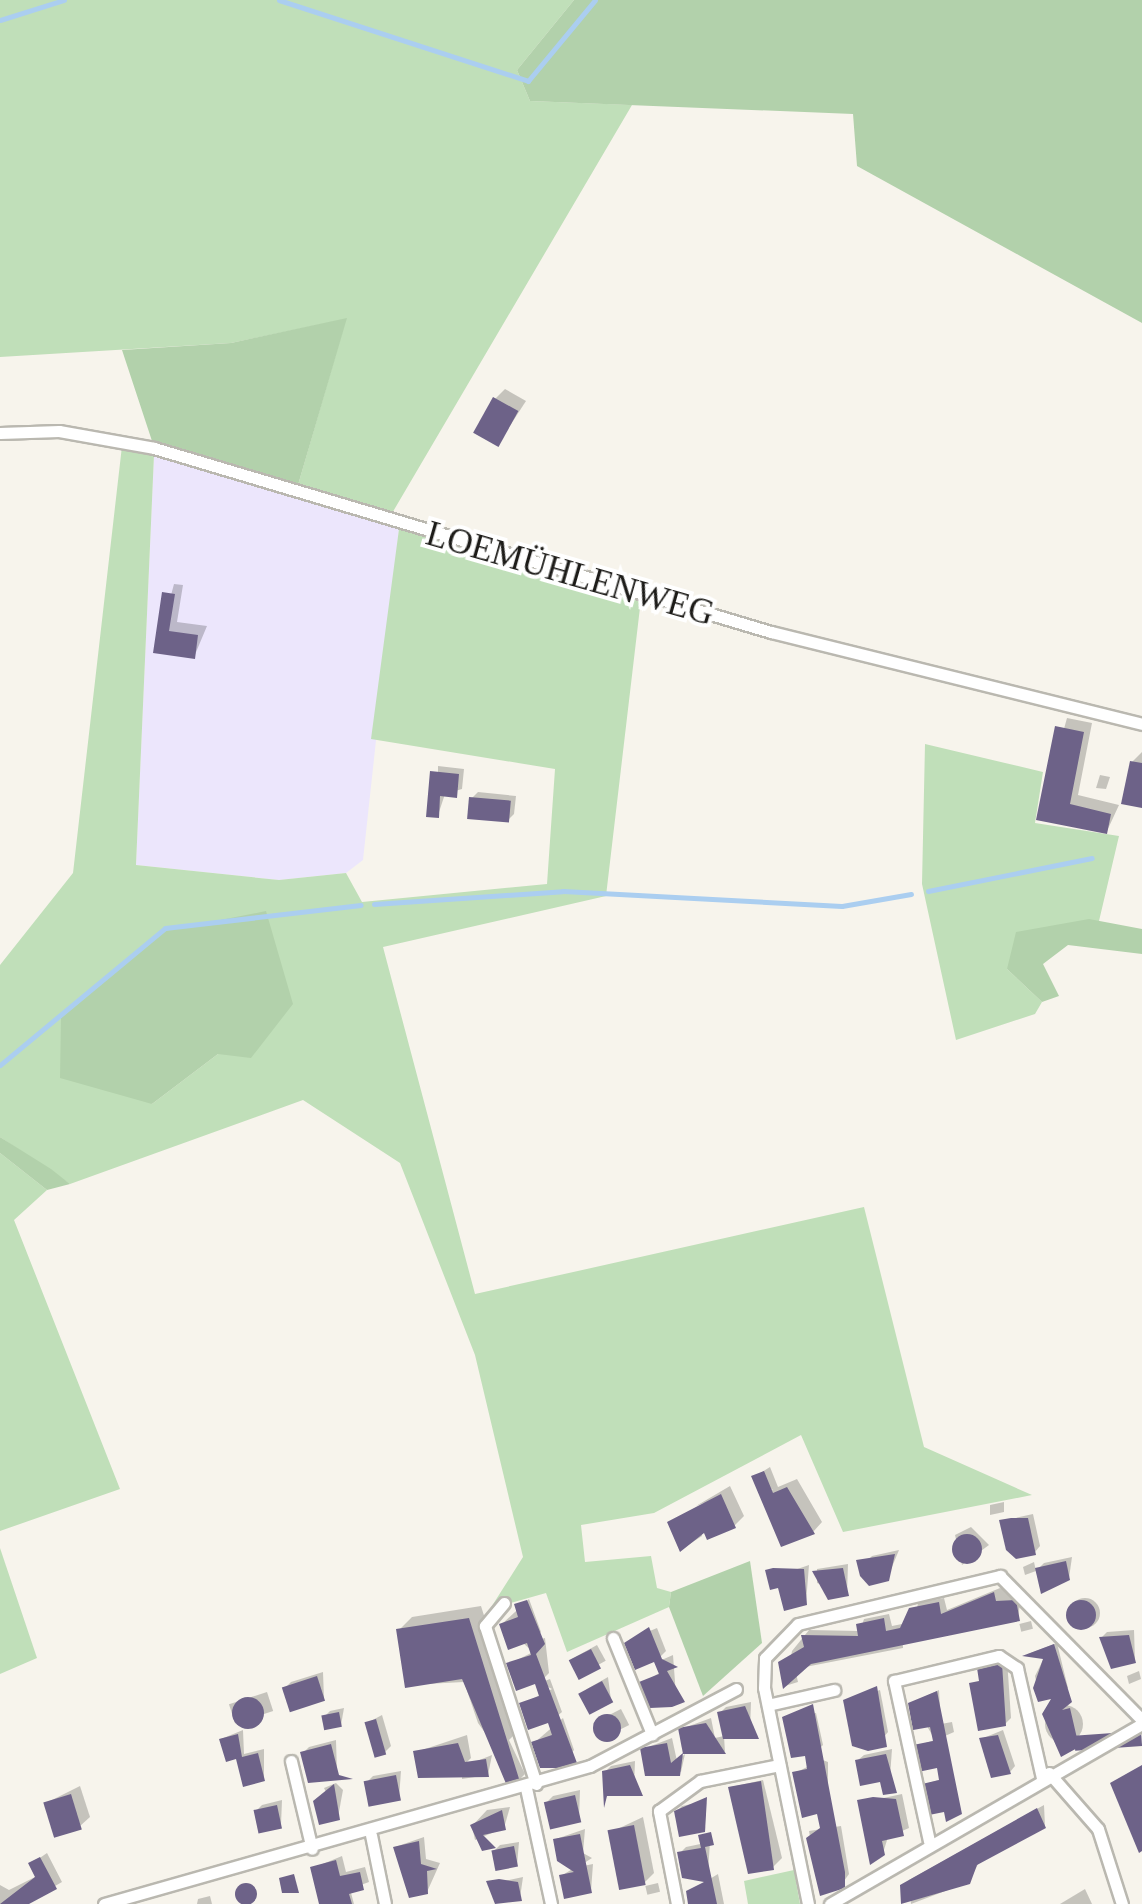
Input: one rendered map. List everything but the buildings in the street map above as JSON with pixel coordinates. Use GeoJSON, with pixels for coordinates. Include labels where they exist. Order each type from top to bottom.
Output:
{"type":"FeatureCollection","features":[{"type":"Feature","properties":{"kind":"street","name":"LOEMÜHLENWEG"},"geometry":{"type":"LineString","coordinates":[[0,434],[60,432],[154,448],[771,632],[1142,724]]}},
{"type":"Feature","properties":{"kind":"street"},"geometry":{"type":"LineString","coordinates":[[808,1904],[768,1706],[765,1658],[798,1624],[1000,1576],[1142,1722],[930,1840],[830,1904]]}},
{"type":"Feature","properties":{"kind":"street"},"geometry":{"type":"LineString","coordinates":[[504,1603],[485,1626],[531,1786],[552,1904]]}},
{"type":"Feature","properties":{"kind":"street"},"geometry":{"type":"LineString","coordinates":[[614,1638],[652,1734]]}},
{"type":"Feature","properties":{"kind":"street"},"geometry":{"type":"LineString","coordinates":[[930,1840],[894,1680],[999,1656],[1018,1668],[1046,1776],[1098,1829],[1122,1904]]}},
{"type":"Feature","properties":{"kind":"street"},"geometry":{"type":"LineString","coordinates":[[104,1904],[371,1834],[531,1786],[652,1734],[736,1689]]}},
{"type":"Feature","properties":{"kind":"street"},"geometry":{"type":"LineString","coordinates":[[768,1706],[834,1690]]}},
{"type":"Feature","properties":{"kind":"street"},"geometry":{"type":"LineString","coordinates":[[292,1761],[312,1849]]}},
{"type":"Feature","properties":{"kind":"street"},"geometry":{"type":"LineString","coordinates":[[677,1904],[660,1811],[700,1781],[779,1764]]}},
{"type":"Feature","properties":{"kind":"street"},"geometry":{"type":"LineString","coordinates":[[371,1834],[385,1904]]}},
{"type":"Feature","properties":{"kind":"shaded area"},"geometry":{"type":"Polygon","coordinates":[[[154,455],[399,529],[363,860],[346,873],[279,880],[136,865],[154,455]]]}},
{"type":"Feature","properties":{"kind":"green space"},"geometry":{"type":"Polygon","coordinates":[[[0,0],[574,0],[517,70],[530,101],[632,105],[391,515],[298,485],[346,319],[231,343],[0,357],[0,0]]]}},
{"type":"Feature","properties":{"kind":"green space"},"geometry":{"type":"Polygon","coordinates":[[[574,0],[1142,0],[1142,323],[857,166],[853,114],[530,101],[517,70],[574,0]]]}},
{"type":"Feature","properties":{"kind":"green space"},"geometry":{"type":"Polygon","coordinates":[[[347,318],[298,485],[152,441],[122,350],[231,343],[347,318]]]}},
{"type":"Feature","properties":{"kind":"green space"},"geometry":{"type":"Polygon","coordinates":[[[122,446],[154,455],[136,865],[279,880],[346,873],[362,902],[547,884],[555,769],[371,739],[399,529],[641,599],[606,896],[383,947],[475,1294],[864,1207],[924,1447],[1032,1495],[843,1532],[801,1435],[654,1513],[581,1525],[585,1562],[651,1556],[657,1588],[671,1592],[669,1607],[567,1652],[546,1593],[490,1609],[523,1557],[475,1355],[400,1163],[303,1100],[70,1184],[0,1137],[0,965],[73,873],[122,446]],[[61,1018],[152,1104],[218,1054],[61,1018]]]}},
{"type":"Feature","properties":{"kind":"green space"},"geometry":{"type":"Polygon","coordinates":[[[925,744],[1043,772],[1035,823],[1119,836],[1099,921],[1007,969],[1042,1002],[1035,1014],[956,1040],[922,884],[925,744]]]}},
{"type":"Feature","properties":{"kind":"green space"},"geometry":{"type":"Polygon","coordinates":[[[266,911],[293,1004],[251,1058],[218,1054],[152,1104],[60,1078],[61,1018],[165,931],[266,911]]]}},
{"type":"Feature","properties":{"kind":"green space"},"geometry":{"type":"Polygon","coordinates":[[[1089,919],[1142,929],[1142,954],[1068,945],[1043,964],[1059,996],[1042,1002],[1007,969],[1016,932],[1089,919]]]}},
{"type":"Feature","properties":{"kind":"green space"},"geometry":{"type":"Polygon","coordinates":[[[0,1137],[70,1184],[47,1190],[0,1153],[0,1137]]]}},
{"type":"Feature","properties":{"kind":"green space"},"geometry":{"type":"Polygon","coordinates":[[[0,1153],[47,1190],[14,1220],[120,1489],[0,1531],[0,1153]]]}},
{"type":"Feature","properties":{"kind":"green space"},"geometry":{"type":"Polygon","coordinates":[[[0,1548],[37,1658],[0,1674],[0,1548]]]}},
{"type":"Feature","properties":{"kind":"green space"},"geometry":{"type":"Polygon","coordinates":[[[750,1561],[762,1643],[703,1696],[669,1607],[671,1592],[750,1561]]]}},
{"type":"Feature","properties":{"kind":"green space"},"geometry":{"type":"Polygon","coordinates":[[[794,1870],[800,1904],[748,1904],[744,1881],[794,1870]]]}},
{"type":"Feature","properties":{"kind":"waterway"},"geometry":{"type":"LineString","coordinates":[[0,20],[64,0]]}},
{"type":"Feature","properties":{"kind":"waterway"},"geometry":{"type":"LineString","coordinates":[[279,0],[528,81],[595,0]]}},
{"type":"Feature","properties":{"kind":"waterway"},"geometry":{"type":"LineString","coordinates":[[928,891],[1092,858]]}},
{"type":"Feature","properties":{"kind":"waterway"},"geometry":{"type":"LineString","coordinates":[[374,904],[563,891],[842,906],[911,894]]}},
{"type":"Feature","properties":{"kind":"waterway"},"geometry":{"type":"LineString","coordinates":[[0,1065],[165,928],[361,905]]}}]}
